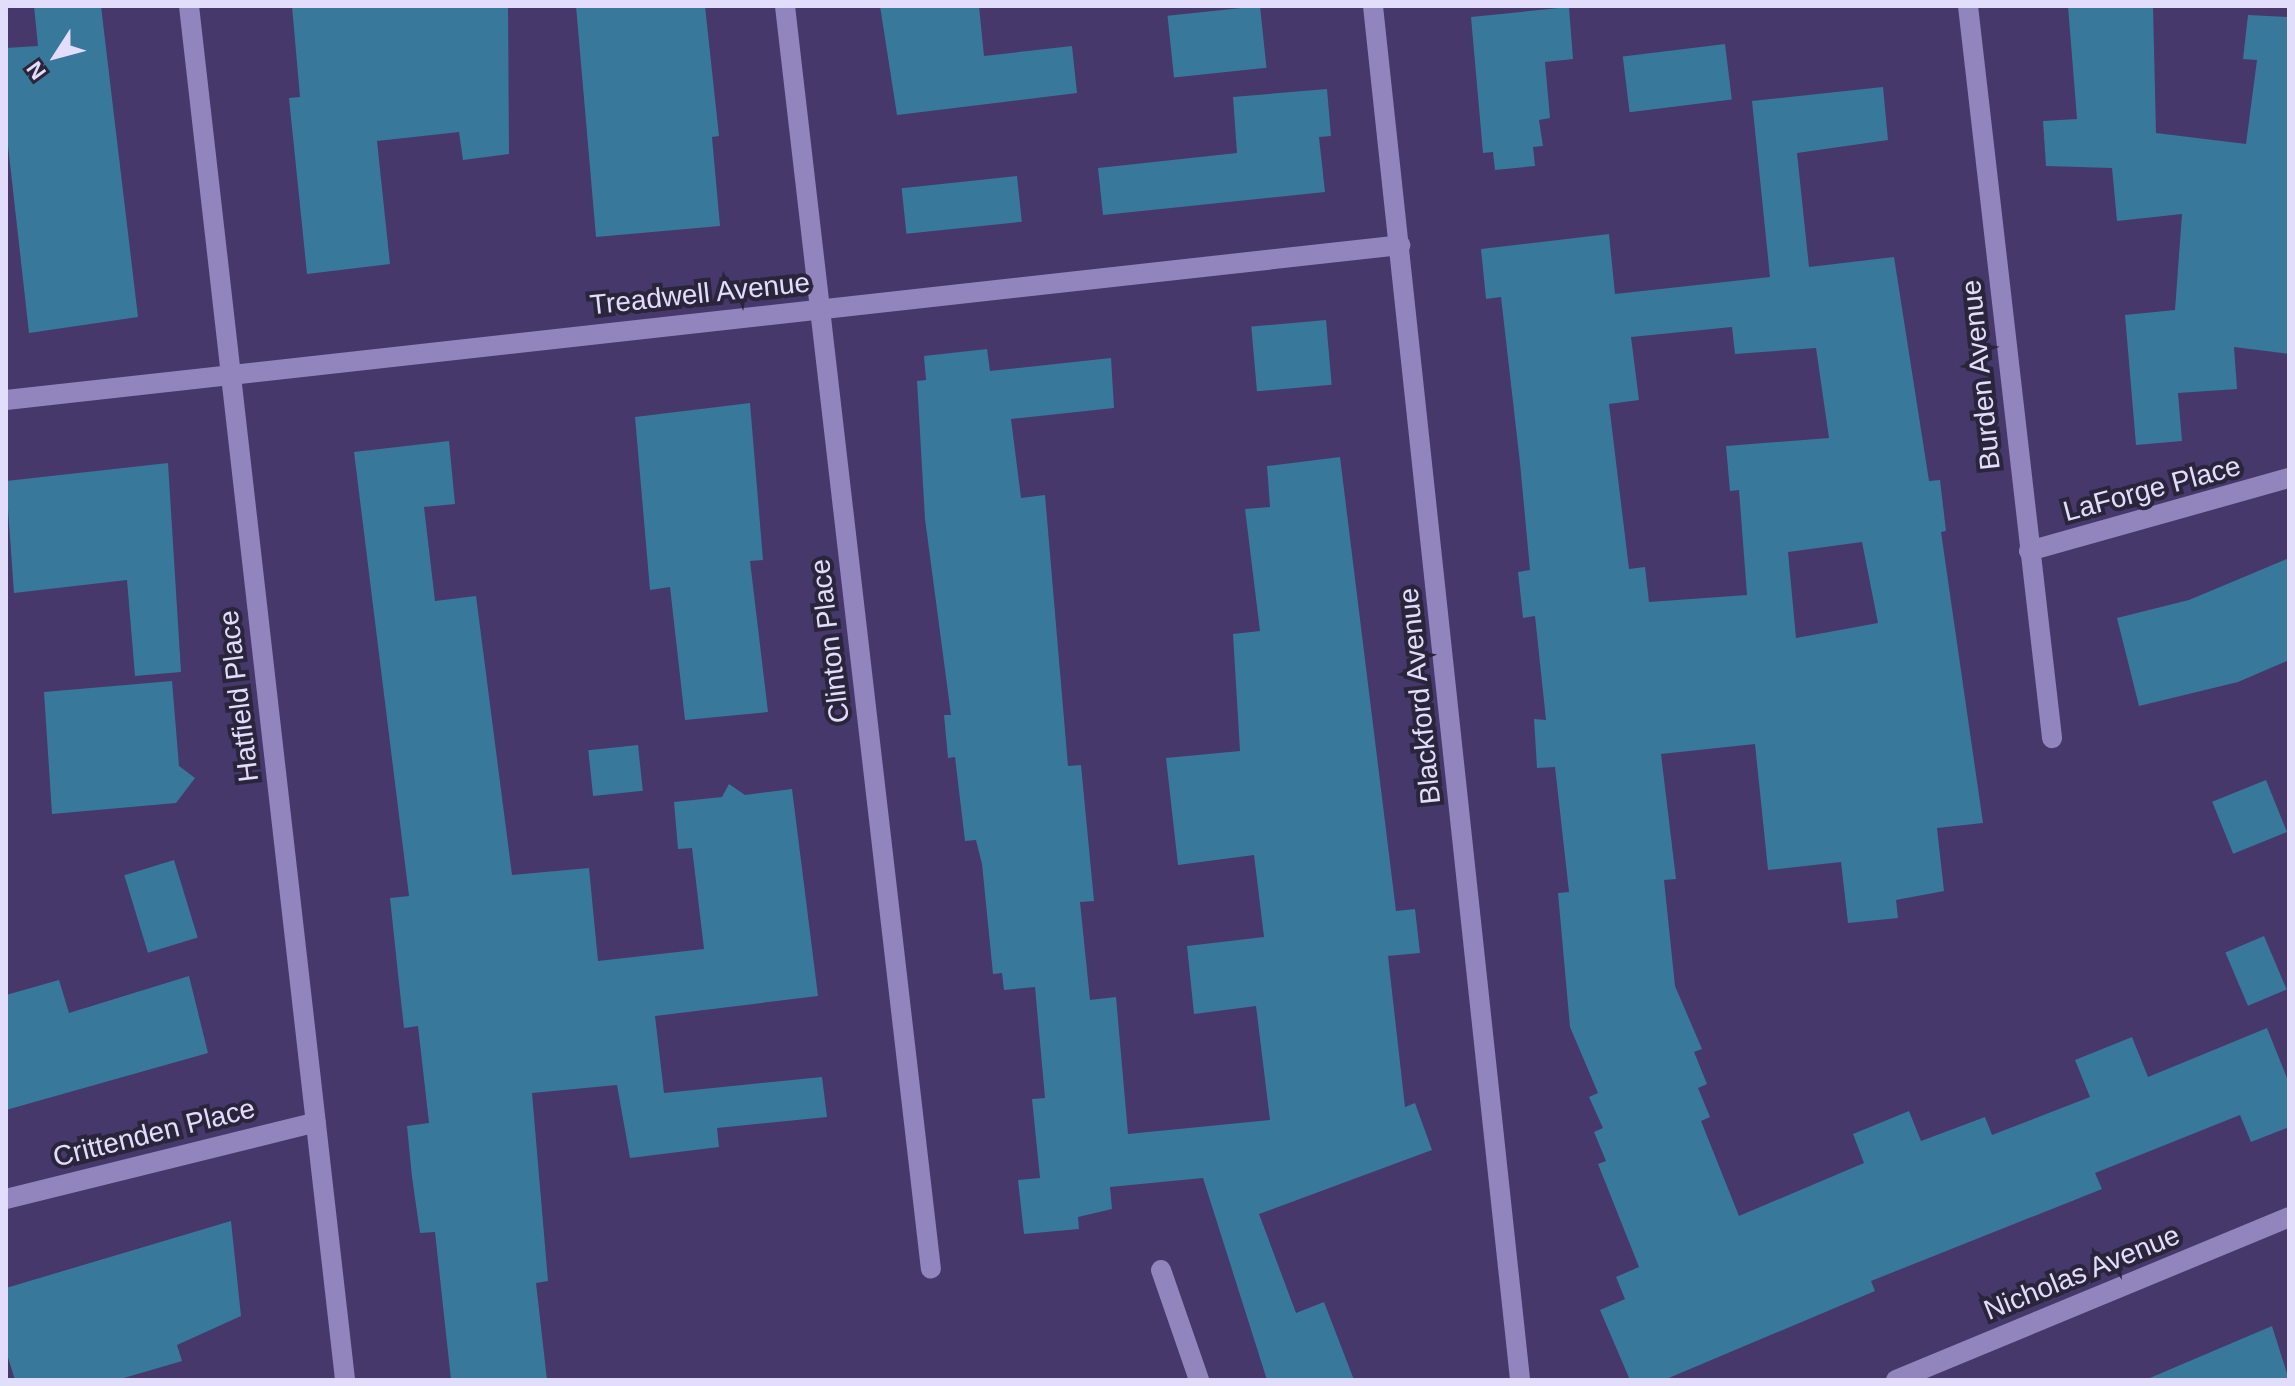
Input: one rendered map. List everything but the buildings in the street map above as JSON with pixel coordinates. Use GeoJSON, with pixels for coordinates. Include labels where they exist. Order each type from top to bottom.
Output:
{"type":"FeatureCollection","features":[{"type":"Feature","properties":{"kind":"street","name":"Hatfield Place"},"geometry":{"type":"LineString","coordinates":[[189,6],[345,1380]]}},
{"type":"Feature","properties":{"kind":"street","name":"Clinton Place"},"geometry":{"type":"LineString","coordinates":[[785,6],[931,1269]]}},
{"type":"Feature","properties":{"kind":"street","name":"Blackford Avenue"},"geometry":{"type":"LineString","coordinates":[[1373,6],[1520,1380]]}},
{"type":"Feature","properties":{"kind":"street","name":"Burden Avenue"},"geometry":{"type":"LineString","coordinates":[[1968,6],[2052,738]]}},
{"type":"Feature","properties":{"kind":"street","name":"Treadwell Avenue"},"geometry":{"type":"LineString","coordinates":[[6,400],[1400,245]]}},
{"type":"Feature","properties":{"kind":"street","name":"LaForge Place"},"geometry":{"type":"LineString","coordinates":[[2029,551],[2289,478]]}},
{"type":"Feature","properties":{"kind":"street","name":"Crittenden Place"},"geometry":{"type":"LineString","coordinates":[[6,1199],[316,1122]]}},
{"type":"Feature","properties":{"kind":"street","name":"Nicholas Avenue"},"geometry":{"type":"LineString","coordinates":[[1896,1380],[2289,1217]]}},
{"type":"Feature","properties":{"kind":"street"},"geometry":{"type":"LineString","coordinates":[[1161,1270],[1199,1380]]}}]}
